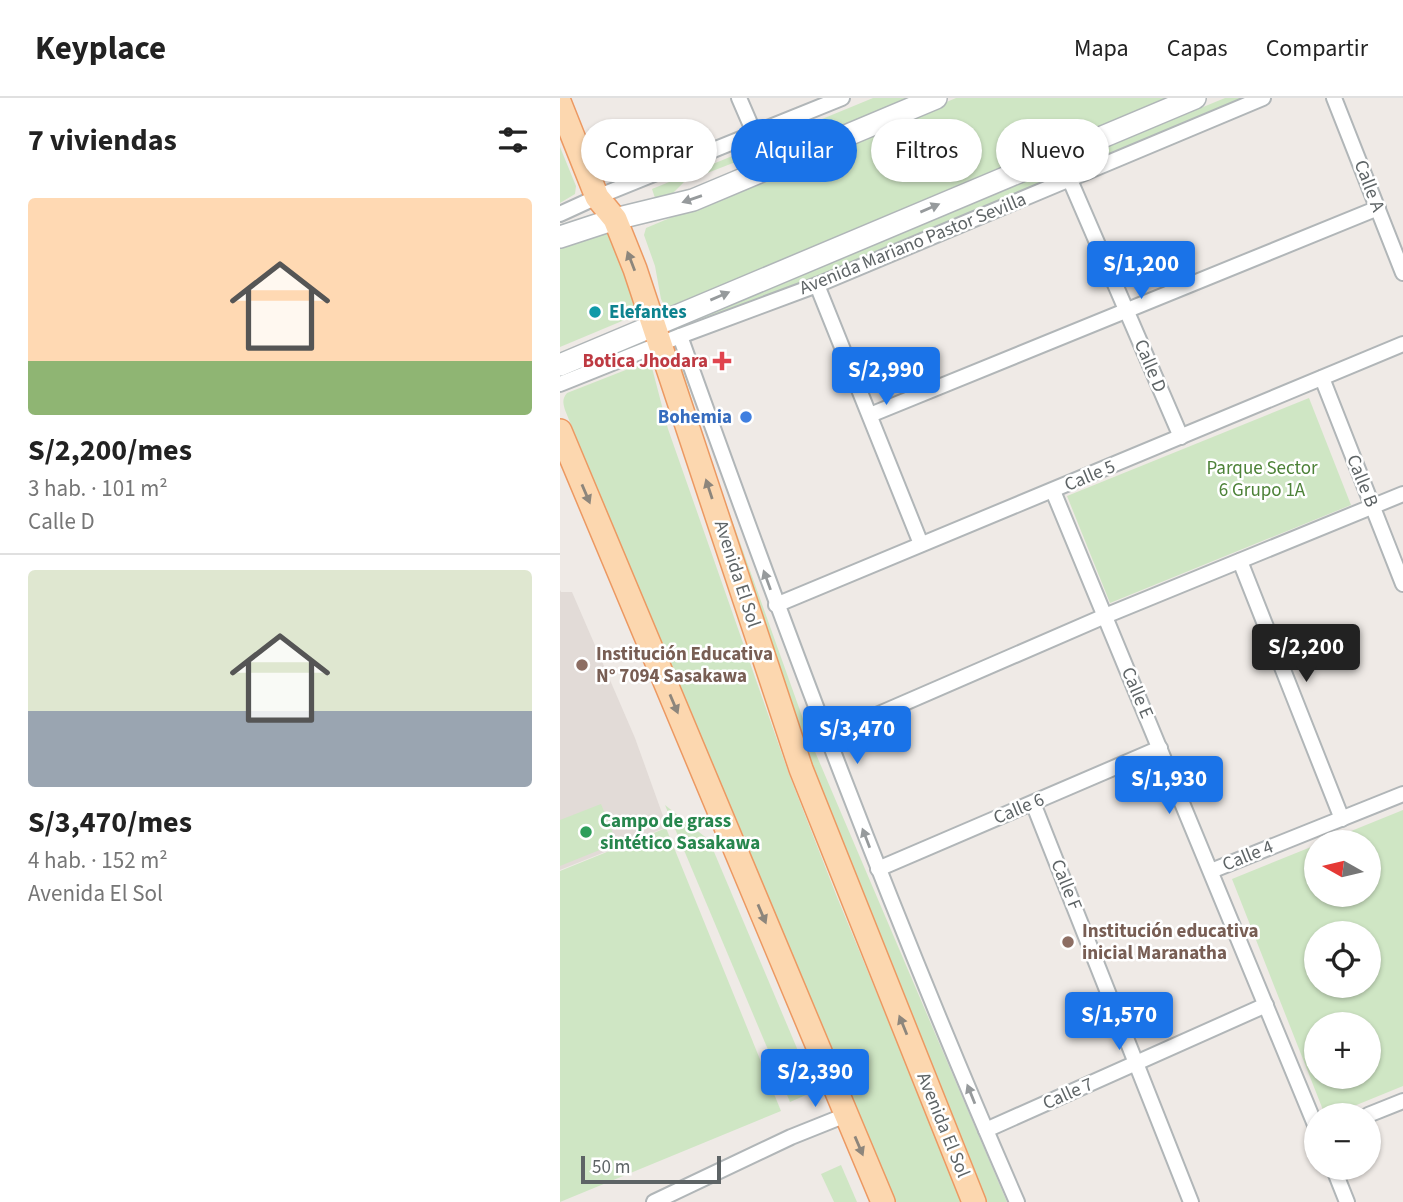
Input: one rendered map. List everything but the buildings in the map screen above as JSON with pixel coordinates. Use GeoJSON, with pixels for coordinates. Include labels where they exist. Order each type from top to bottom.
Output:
{"type":"FeatureCollection","features":[{"type":"Feature","properties":{"kind":"main road"},"geometry":{"type":"LineString","coordinates":[[560,237],[614,219],[694,200],[936,98]]}},
{"type":"Feature","properties":{"kind":"main road","name":"Avenida Mariano Pastor Sevilla"},"geometry":{"type":"LineString","coordinates":[[560,365],[665,335],[1195,98]]}},
{"type":"Feature","properties":{"kind":"main road","name":"Avenida El Sol"},"geometry":{"type":"LineString","coordinates":[[560,104],[597,197],[614,219],[665,335],[801,769],[974,1202]]}},
{"type":"Feature","properties":{"kind":"main road"},"geometry":{"type":"LineString","coordinates":[[560,431],[883,1202]]}},
{"type":"Feature","properties":{"kind":"street"},"geometry":{"type":"LineString","coordinates":[[739,98],[748,119]]}},
{"type":"Feature","properties":{"kind":"street"},"geometry":{"type":"LineString","coordinates":[[793,119],[842,98]]}},
{"type":"Feature","properties":{"kind":"street","name":"Avenida Mariano Pastor Sevilla"},"geometry":{"type":"LineString","coordinates":[[1109,163],[1263,98]]}},
{"type":"Feature","properties":{"kind":"street","name":"Calle A"},"geometry":{"type":"LineString","coordinates":[[1334,98],[1403,273]]}},
{"type":"Feature","properties":{"kind":"street"},"geometry":{"type":"LineString","coordinates":[[560,214],[731,144]]}},
{"type":"Feature","properties":{"kind":"street","name":"Avenida Mariano Pastor Sevilla"},"geometry":{"type":"LineString","coordinates":[[560,384],[665,335],[817,285],[1065,182]]}},
{"type":"Feature","properties":{"kind":"street","name":"Calle D"},"geometry":{"type":"LineString","coordinates":[[1071,182],[1181,437]]}},
{"type":"Feature","properties":{"kind":"street"},"geometry":{"type":"LineString","coordinates":[[870,415],[1378,208]]}},
{"type":"Feature","properties":{"kind":"street"},"geometry":{"type":"LineString","coordinates":[[817,285],[921,544]]}},
{"type":"Feature","properties":{"kind":"street","name":"Avenida El Sol"},"geometry":{"type":"LineString","coordinates":[[665,335],[776,605],[878,869],[1017,1202]]}},
{"type":"Feature","properties":{"kind":"street","name":"Calle 5"},"geometry":{"type":"LineString","coordinates":[[776,605],[1403,344]]}},
{"type":"Feature","properties":{"kind":"street","name":"Calle B"},"geometry":{"type":"LineString","coordinates":[[1322,378],[1403,584]]}},
{"type":"Feature","properties":{"kind":"street","name":"Calle E"},"geometry":{"type":"LineString","coordinates":[[1054,491],[1306,1103]]}},
{"type":"Feature","properties":{"kind":"street"},"geometry":{"type":"LineString","coordinates":[[827,737],[1105,616],[1403,494]]}},
{"type":"Feature","properties":{"kind":"street"},"geometry":{"type":"LineString","coordinates":[[1240,561],[1342,819]]}},
{"type":"Feature","properties":{"kind":"street","name":"Calle 6"},"geometry":{"type":"LineString","coordinates":[[878,869],[1160,748]]}},
{"type":"Feature","properties":{"kind":"street","name":"Calle 4"},"geometry":{"type":"LineString","coordinates":[[1211,871],[1403,794]]}},
{"type":"Feature","properties":{"kind":"street","name":"Calle F"},"geometry":{"type":"LineString","coordinates":[[1033,803],[1191,1202]]}},
{"type":"Feature","properties":{"kind":"street","name":"Calle 7"},"geometry":{"type":"LineString","coordinates":[[986,1130],[1266,1004]]}},
{"type":"Feature","properties":{"kind":"street"},"geometry":{"type":"LineString","coordinates":[[1381,1110],[1403,1101]]}},
{"type":"Feature","properties":{"kind":"street"},"geometry":{"type":"LineString","coordinates":[[654,1202],[791,1137],[846,1115]]}},
{"type":"Feature","properties":{"kind":"street"},"geometry":{"type":"LineString","coordinates":[[1338,1180],[1347,1202]]}},
{"type":"Feature","properties":{"kind":"shaded area","name":"Institución Educativa N° 7094 Sasakawa"},"geometry":{"type":"Polygon","coordinates":[[[560,590],[572,592],[635,738],[667,827],[560,870],[560,590]]]}},
{"type":"Feature","properties":{"kind":"green space"},"geometry":{"type":"Polygon","coordinates":[[[873,98],[909,98],[857,119],[822,119],[873,98]]]}},
{"type":"Feature","properties":{"kind":"green space"},"geometry":{"type":"Polygon","coordinates":[[[956,98],[1171,98],[1109,124],[1109,119],[996,119],[996,171],[982,177],[982,119],[906,119],[956,98]]]}},
{"type":"Feature","properties":{"kind":"green space"},"geometry":{"type":"Polygon","coordinates":[[[1225,98],[1246,98],[1109,155],[1109,146],[1225,98]]]}},
{"type":"Feature","properties":{"kind":"green space"},"geometry":{"type":"Polygon","coordinates":[[[871,134],[871,182],[969,182],[671,306],[664,305],[644,235],[646,228],[756,182],[857,182],[857,140],[871,134]]]}},
{"type":"Feature","properties":{"kind":"green space"},"geometry":{"type":"Polygon","coordinates":[[[560,147],[576,186],[575,194],[560,203],[560,147]]]}},
{"type":"Feature","properties":{"kind":"green space"},"geometry":{"type":"Polygon","coordinates":[[[731,156],[731,164],[717,169],[717,162],[731,156]]]}},
{"type":"Feature","properties":{"kind":"green space"},"geometry":{"type":"Polygon","coordinates":[[[669,182],[684,182],[671,195],[656,201],[652,189],[669,182]]]}},
{"type":"Feature","properties":{"kind":"green space"},"geometry":{"type":"Polygon","coordinates":[[[1021,182],[1043,182],[701,324],[698,315],[1021,182]]]}},
{"type":"Feature","properties":{"kind":"green space"},"geometry":{"type":"Polygon","coordinates":[[[609,231],[639,311],[634,316],[560,347],[560,246],[609,231]]]}},
{"type":"Feature","properties":{"kind":"green space"},"geometry":{"type":"Polygon","coordinates":[[[678,356],[717,478],[813,747],[1007,1202],[986,1202],[882,951],[806,752],[672,358],[678,356]]]}},
{"type":"Feature","properties":{"kind":"green space"},"geometry":{"type":"Polygon","coordinates":[[[646,362],[651,364],[668,429],[789,774],[963,1202],[894,1202],[788,955],[565,410],[563,401],[567,393],[646,362]]]}},
{"type":"Feature","properties":{"kind":"green space","name":"Parque Sector 6 Grupo 1A"},"geometry":{"type":"Polygon","coordinates":[[[1309,398],[1351,505],[1110,603],[1067,496],[1309,398]]]}},
{"type":"Feature","properties":{"kind":"green space","name":"Campo de grass sintético Sasakawa"},"geometry":{"type":"Polygon","coordinates":[[[601,804],[617,843],[560,866],[560,820],[601,804]]]}},
{"type":"Feature","properties":{"kind":"green space"},"geometry":{"type":"Polygon","coordinates":[[[665,805],[709,840],[815,1091],[790,1102],[665,805]]]}},
{"type":"Feature","properties":{"kind":"green space"},"geometry":{"type":"Polygon","coordinates":[[[1403,810],[1403,1086],[1361,1103],[1320,1103],[1315,1089],[1381,1089],[1381,1012],[1304,1012],[1304,1062],[1232,879],[1304,850],[1304,907],[1381,907],[1381,830],[1354,830],[1403,810]]]}},
{"type":"Feature","properties":{"kind":"green space"},"geometry":{"type":"Polygon","coordinates":[[[666,828],[781,1111],[560,1202],[560,871],[666,828]]]}},
{"type":"Feature","properties":{"kind":"green space"},"geometry":{"type":"Polygon","coordinates":[[[841,1165],[857,1202],[834,1202],[821,1174],[841,1165]]]}},
{"type":"Feature","properties":{"kind":"place","name":"Elefantes"},"geometry":{"type":"Point","coordinates":[595,312]}},
{"type":"Feature","properties":{"kind":"place","name":"Botica Jhodara"},"geometry":{"type":"Point","coordinates":[722,361]}},
{"type":"Feature","properties":{"kind":"place","name":"Bohemia"},"geometry":{"type":"Point","coordinates":[746,417]}},
{"type":"Feature","properties":{"kind":"place","name":"Institución Educativa N° 7094 Sasakawa"},"geometry":{"type":"Point","coordinates":[582,665]}},
{"type":"Feature","properties":{"kind":"place","name":"Campo de grass sintético Sasakawa"},"geometry":{"type":"Point","coordinates":[586,832]}},
{"type":"Feature","properties":{"kind":"place","name":"Institución educativa inicial Maranatha"},"geometry":{"type":"Point","coordinates":[1068,942]}}]}
